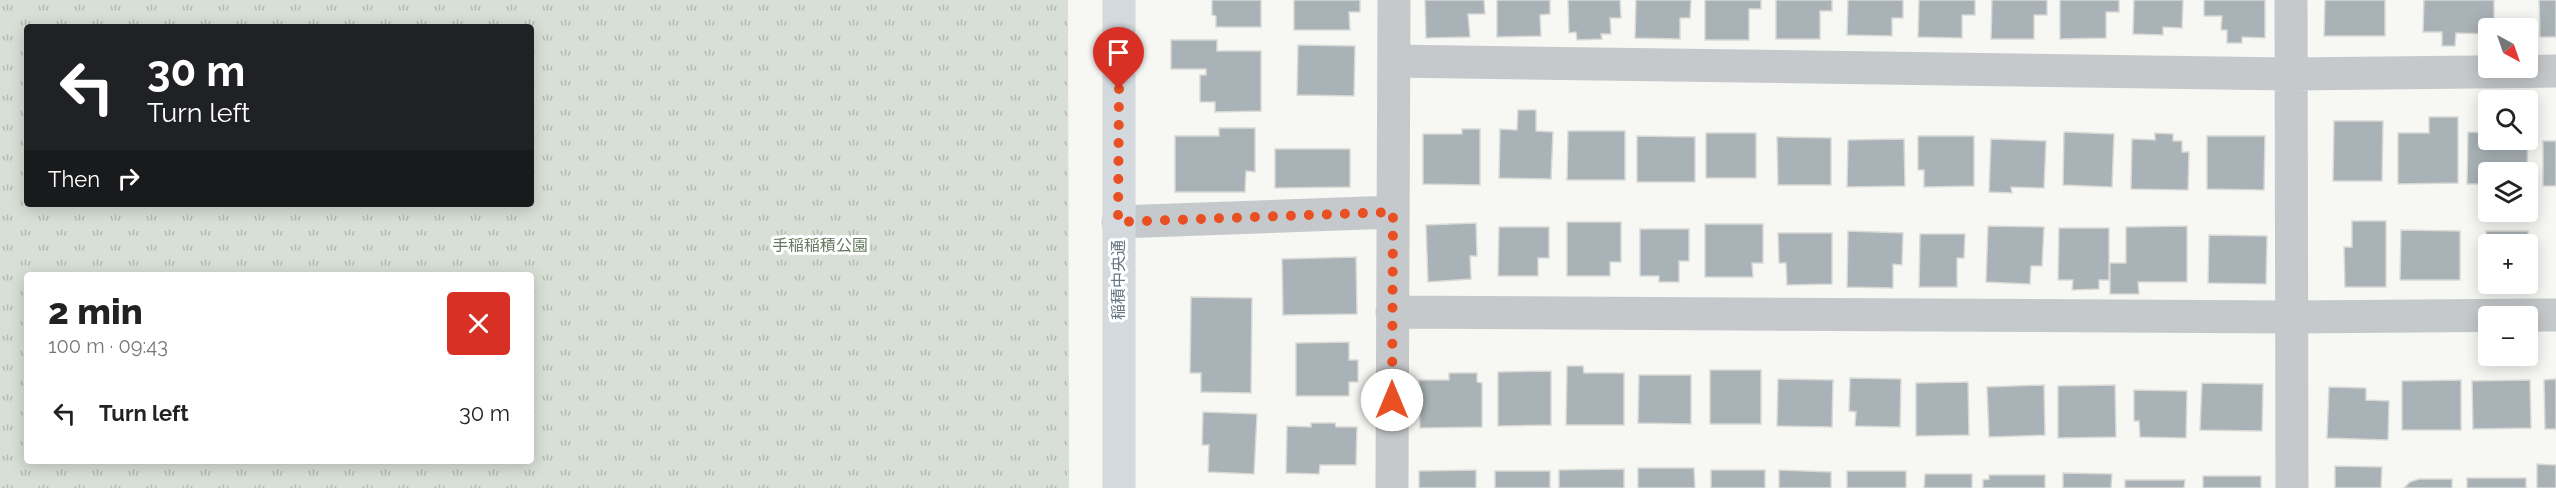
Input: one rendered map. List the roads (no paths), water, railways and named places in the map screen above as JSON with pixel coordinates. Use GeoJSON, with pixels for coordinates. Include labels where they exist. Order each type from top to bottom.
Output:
{"type":"FeatureCollection","features":[{"type":"Feature","properties":{"kind":"street","name":"稲積中央通"},"geometry":{"type":"LineString","coordinates":[[1119,0],[1119,488]]}},
{"type":"Feature","properties":{"kind":"street"},"geometry":{"type":"LineString","coordinates":[[1392,488],[1394,0]]}},
{"type":"Feature","properties":{"kind":"street"},"geometry":{"type":"LineString","coordinates":[[2291,0],[2292,488]]}},
{"type":"Feature","properties":{"kind":"street"},"geometry":{"type":"LineString","coordinates":[[1394,61],[2291,74],[2556,71]]}},
{"type":"Feature","properties":{"kind":"street"},"geometry":{"type":"LineString","coordinates":[[1118,222],[1393,212]]}},
{"type":"Feature","properties":{"kind":"street"},"geometry":{"type":"LineString","coordinates":[[1392,312],[2292,317],[2556,315]]}},
{"type":"Feature","properties":{"kind":"park label","name":"手稲稲積公園"},"geometry":{"type":"Point","coordinates":[820,245]}}]}
